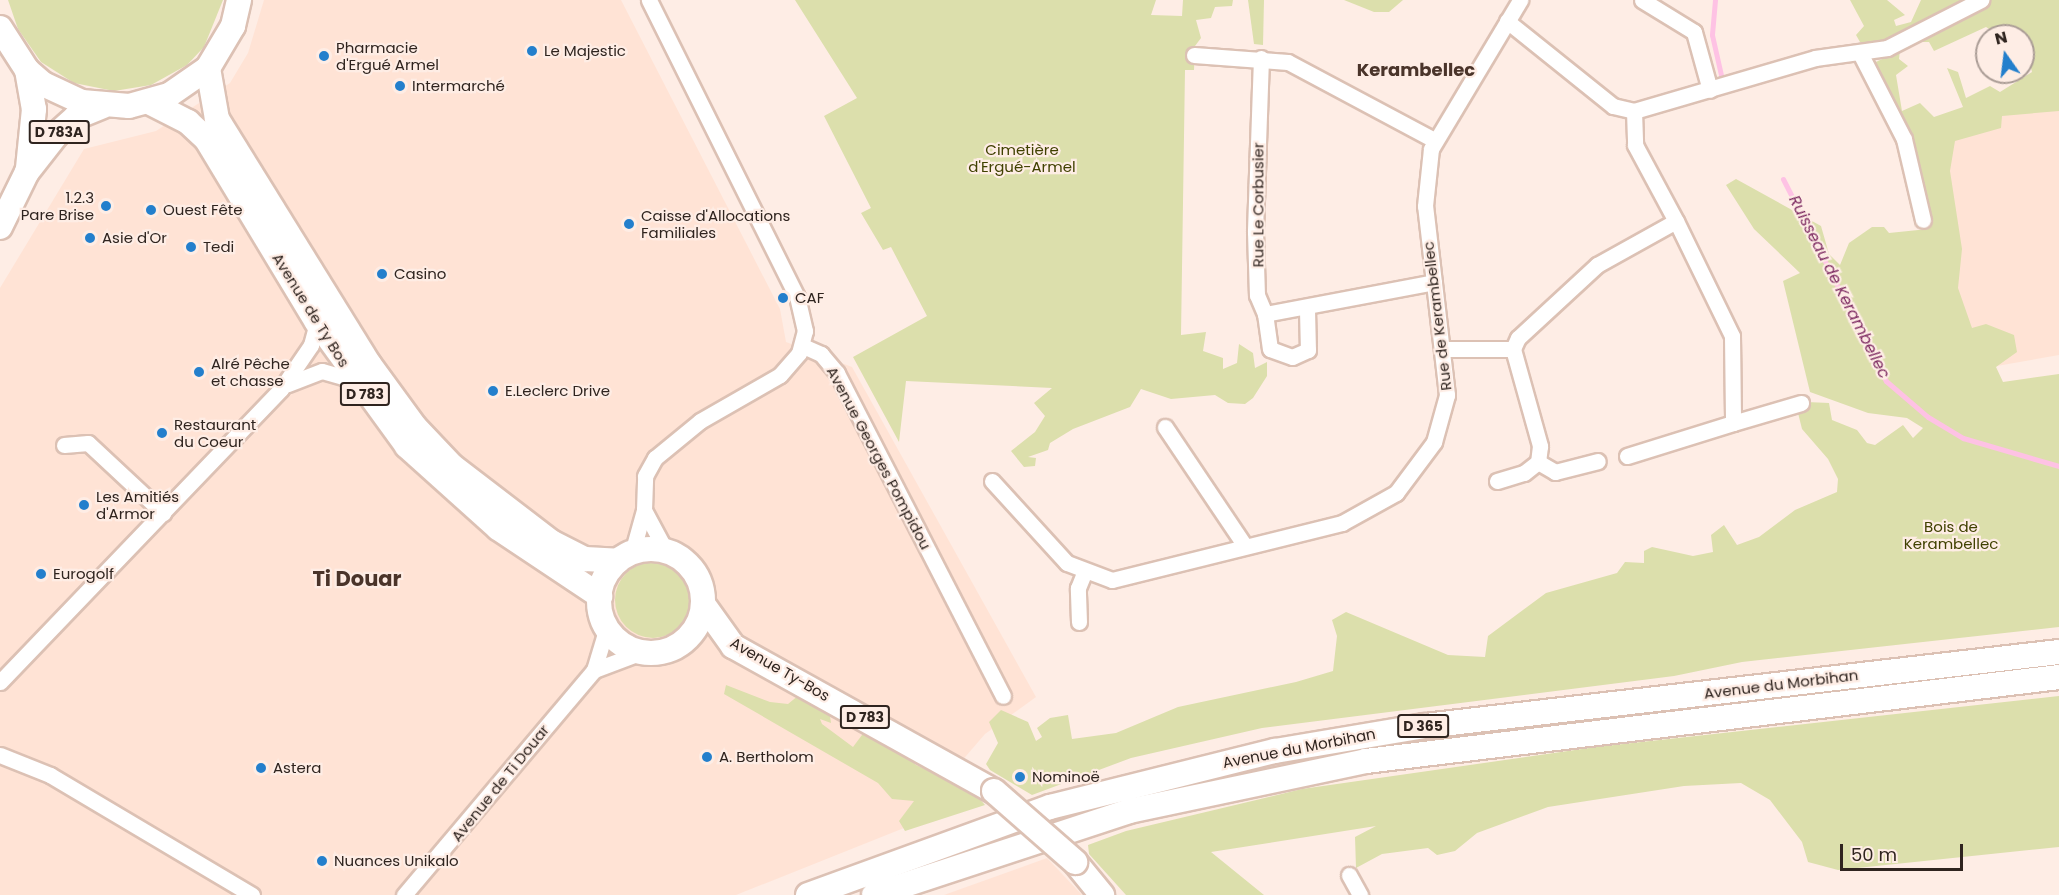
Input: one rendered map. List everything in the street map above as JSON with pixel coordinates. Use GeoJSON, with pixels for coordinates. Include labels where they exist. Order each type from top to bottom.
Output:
{"type":"FeatureCollection","features":[{"type":"Feature","properties":{"kind":"main road"},"geometry":{"type":"LineString","coordinates":[[0,28],[27,70],[62,95],[103,106],[151,103],[208,68],[233,26],[240,0]]}},
{"type":"Feature","properties":{"kind":"main road","name":"Avenue de Ty Bos"},"geometry":{"type":"LineString","coordinates":[[208,68],[217,119],[369,364],[415,427],[459,472],[551,542],[585,559],[625,557]]}},
{"type":"Feature","properties":{"kind":"main road","name":"D 783A"},"geometry":{"type":"LineString","coordinates":[[27,70],[34,109],[27,172]]}},
{"type":"Feature","properties":{"kind":"main road","name":"Avenue de Ty Bos"},"geometry":{"type":"LineString","coordinates":[[151,103],[188,122],[207,140],[316,322],[354,380],[391,428],[452,489],[514,541],[600,596]]}},
{"type":"Feature","properties":{"kind":"main road","name":"D 783A"},"geometry":{"type":"LineString","coordinates":[[0,227],[27,172],[65,126],[103,106]]}},
{"type":"Feature","properties":{"kind":"main road"},"geometry":{"type":"LineString","coordinates":[[666,551],[694,571],[703,604],[696,626],[681,644],[642,652],[622,643],[607,627],[600,596],[625,557],[666,551]]}},
{"type":"Feature","properties":{"kind":"main road","name":"Avenue Ty-Bos"},"geometry":{"type":"LineString","coordinates":[[703,604],[733,646],[994,791],[1075,862],[1102,895]]}},
{"type":"Feature","properties":{"kind":"main road","name":"D 783"},"geometry":{"type":"LineString","coordinates":[[681,644],[733,646]]}},
{"type":"Feature","properties":{"kind":"main road","name":"Avenue du Morbihan"},"geometry":{"type":"LineString","coordinates":[[808,895],[1050,807],[1275,751],[1425,726],[2059,652]]}},
{"type":"Feature","properties":{"kind":"main road","name":"Avenue du Morbihan"},"geometry":{"type":"LineString","coordinates":[[874,895],[1118,814],[1345,765],[2059,677]]}},
{"type":"Feature","properties":{"kind":"street"},"geometry":{"type":"LineString","coordinates":[[625,557],[644,510],[645,476],[663,448],[700,421],[774,380],[803,346],[805,321],[797,297],[649,0]]}},
{"type":"Feature","properties":{"kind":"street","name":"Rue de Kerambellec"},"geometry":{"type":"LineString","coordinates":[[992,481],[1050,549],[1084,573],[1124,580],[1354,518],[1403,486],[1428,452],[1444,414],[1444,349],[1425,196],[1434,140],[1520,0]]}},
{"type":"Feature","properties":{"kind":"street"},"geometry":{"type":"LineString","coordinates":[[1642,0],[1694,32],[1710,90]]}},
{"type":"Feature","properties":{"kind":"street"},"geometry":{"type":"LineString","coordinates":[[1507,21],[1613,106],[1634,111],[1815,58],[1860,53],[1893,46],[1981,0]]}},
{"type":"Feature","properties":{"kind":"street"},"geometry":{"type":"LineString","coordinates":[[1860,53],[1904,139],[1923,220]]}},
{"type":"Feature","properties":{"kind":"street"},"geometry":{"type":"LineString","coordinates":[[1194,55],[1262,58],[1299,67],[1434,140]]}},
{"type":"Feature","properties":{"kind":"street","name":"Rue Le Corbusier"},"geometry":{"type":"LineString","coordinates":[[1262,58],[1255,232],[1258,305],[1265,314],[1270,349],[1292,357],[1311,344],[1307,310]]}},
{"type":"Feature","properties":{"kind":"street"},"geometry":{"type":"LineString","coordinates":[[1634,111],[1635,145],[1676,221],[1730,331],[1733,423]]}},
{"type":"Feature","properties":{"kind":"street"},"geometry":{"type":"LineString","coordinates":[[1497,480],[1524,473],[1538,462],[1540,446],[1513,349],[1518,338],[1598,265],[1676,221]]}},
{"type":"Feature","properties":{"kind":"street"},"geometry":{"type":"LineString","coordinates":[[1265,314],[1307,310],[1434,282]]}},
{"type":"Feature","properties":{"kind":"street"},"geometry":{"type":"LineString","coordinates":[[0,682],[281,389],[311,345],[316,322]]}},
{"type":"Feature","properties":{"kind":"street","name":"Avenue Georges Pompidou"},"geometry":{"type":"LineString","coordinates":[[803,346],[821,354],[837,373],[1003,696]]}},
{"type":"Feature","properties":{"kind":"street"},"geometry":{"type":"LineString","coordinates":[[1444,349],[1513,349]]}},
{"type":"Feature","properties":{"kind":"street"},"geometry":{"type":"LineString","coordinates":[[281,389],[315,371],[354,380]]}},
{"type":"Feature","properties":{"kind":"street"},"geometry":{"type":"LineString","coordinates":[[1627,456],[1801,403]]}},
{"type":"Feature","properties":{"kind":"street"},"geometry":{"type":"LineString","coordinates":[[1165,427],[1245,546]]}},
{"type":"Feature","properties":{"kind":"street"},"geometry":{"type":"LineString","coordinates":[[64,445],[88,443],[163,513]]}},
{"type":"Feature","properties":{"kind":"street"},"geometry":{"type":"LineString","coordinates":[[1538,462],[1555,472],[1598,461]]}},
{"type":"Feature","properties":{"kind":"street"},"geometry":{"type":"LineString","coordinates":[[644,510],[666,551]]}},
{"type":"Feature","properties":{"kind":"street"},"geometry":{"type":"LineString","coordinates":[[1079,622],[1078,588],[1084,573]]}},
{"type":"Feature","properties":{"kind":"street","name":"Avenue de Ti Douar"},"geometry":{"type":"LineString","coordinates":[[404,895],[594,669],[607,627]]}},
{"type":"Feature","properties":{"kind":"street"},"geometry":{"type":"LineString","coordinates":[[594,669],[642,652]]}},
{"type":"Feature","properties":{"kind":"street"},"geometry":{"type":"LineString","coordinates":[[0,755],[50,775],[252,895]]}},
{"type":"Feature","properties":{"kind":"street"},"geometry":{"type":"LineString","coordinates":[[1349,875],[1360,895]]}},
{"type":"Feature","properties":{"kind":"shaded area"},"geometry":{"type":"Polygon","coordinates":[[[264,0],[621,0],[780,309],[786,342],[852,367],[1036,697],[985,734],[904,828],[736,895],[0,895],[0,288],[84,149],[156,131],[230,83],[248,53],[264,0]]]}},
{"type":"Feature","properties":{"kind":"shaded area"},"geometry":{"type":"Polygon","coordinates":[[[2059,0],[2059,355],[1974,370],[1920,132],[2050,86],[2059,0]]]}},
{"type":"Feature","properties":{"kind":"shaded area"},"geometry":{"type":"Polygon","coordinates":[[[1047,858],[1082,895],[944,895],[1047,858]]]}},
{"type":"Feature","properties":{"kind":"green space"},"geometry":{"type":"Polygon","coordinates":[[[8,0],[223,0],[204,47],[187,65],[151,85],[114,91],[74,83],[41,62],[18,29],[8,0]]]}},
{"type":"Feature","properties":{"kind":"green space","name":"Cimetière d'Ergué-Armel"},"geometry":{"type":"Polygon","coordinates":[[[795,0],[1156,0],[1151,15],[1182,16],[1183,0],[1233,0],[1232,6],[1215,7],[1211,18],[1196,20],[1201,38],[1195,46],[1194,70],[1185,70],[1181,335],[1206,332],[1203,351],[1223,358],[1223,369],[1237,363],[1239,344],[1253,353],[1255,368],[1267,362],[1267,376],[1253,398],[1245,404],[1228,403],[1215,395],[1171,399],[1141,389],[1130,407],[1073,429],[1050,443],[1048,450],[1028,457],[1036,458],[1035,466],[1024,467],[1011,451],[1035,432],[1045,416],[1034,403],[1052,388],[906,381],[899,442],[853,357],[927,316],[891,247],[883,250],[861,213],[871,208],[824,116],[857,98],[795,0]]]}},
{"type":"Feature","properties":{"kind":"green space"},"geometry":{"type":"Polygon","coordinates":[[[1248,0],[1264,0],[1263,45],[1254,44],[1248,0]]]}},
{"type":"Feature","properties":{"kind":"green space"},"geometry":{"type":"Polygon","coordinates":[[[1344,0],[1403,0],[1389,12],[1374,12],[1344,0]]]}},
{"type":"Feature","properties":{"kind":"green space","name":"Bois de Kerambellec"},"geometry":{"type":"Polygon","coordinates":[[[1850,0],[1887,0],[1905,15],[1894,20],[1896,26],[1911,22],[1921,0],[2059,0],[2059,111],[2002,116],[2001,128],[1955,141],[1950,171],[1962,249],[1958,288],[1972,328],[1986,324],[2014,335],[2017,352],[1996,367],[2003,382],[2059,374],[2059,627],[1742,662],[1674,676],[1262,728],[1131,758],[1032,795],[990,770],[986,764],[998,743],[989,722],[1001,710],[1028,722],[1036,741],[1042,737],[1037,728],[1050,718],[1068,715],[1072,739],[1116,733],[1178,707],[1296,682],[1333,671],[1337,636],[1332,620],[1346,612],[1448,655],[1485,657],[1488,636],[1546,593],[1617,573],[1625,562],[1644,563],[1644,551],[1652,547],[1693,556],[1713,552],[1711,535],[1724,525],[1737,545],[1759,537],[1795,510],[1837,492],[1838,479],[1828,459],[1802,429],[1797,409],[1807,402],[1829,403],[1832,420],[1857,430],[1867,443],[1875,445],[1903,425],[1913,438],[1923,428],[1907,418],[1868,413],[1810,392],[1783,281],[1800,273],[1754,229],[1726,185],[1736,179],[1821,226],[1829,254],[1840,265],[1849,243],[1872,227],[1884,227],[1889,233],[1928,229],[1924,202],[1868,66],[1900,50],[1899,59],[1908,66],[1896,75],[1902,111],[1920,103],[1934,117],[1963,107],[1947,68],[1958,72],[1966,98],[1990,86],[2000,92],[2013,84],[2035,84],[2035,24],[1975,24],[1975,32],[1934,51],[1929,42],[1860,42],[1856,35],[1864,26],[1850,0]]]}},
{"type":"Feature","properties":{"kind":"green space"},"geometry":{"type":"Polygon","coordinates":[[[653,562],[668,565],[680,573],[688,585],[691,600],[688,615],[680,627],[668,635],[653,638],[638,635],[626,627],[618,615],[615,600],[618,585],[626,573],[638,565],[653,562]]]}},
{"type":"Feature","properties":{"kind":"green space"},"geometry":{"type":"Polygon","coordinates":[[[726,685],[770,702],[788,704],[799,695],[829,709],[831,723],[820,719],[822,724],[853,747],[865,731],[897,747],[916,765],[971,789],[985,805],[905,831],[899,821],[914,801],[892,799],[878,783],[724,694],[726,685]]]}},
{"type":"Feature","properties":{"kind":"green space"},"geometry":{"type":"Polygon","coordinates":[[[2059,696],[2059,847],[1838,870],[1808,862],[1802,842],[1770,800],[1741,783],[1684,786],[1548,807],[1477,833],[1455,851],[1437,855],[1428,848],[1382,854],[1356,868],[1355,837],[1376,826],[1211,852],[1264,895],[1126,895],[1089,854],[1088,845],[1126,831],[1302,789],[1596,747],[2059,696]]]}},
{"type":"Feature","properties":{"kind":"waterway","name":"Ruisseau de Kerambellec"},"geometry":{"type":"LineString","coordinates":[[1715,0],[1712,35],[1721,75]]}},
{"type":"Feature","properties":{"kind":"waterway","name":"Ruisseau de Kerambellec"},"geometry":{"type":"LineString","coordinates":[[1783,179],[1886,381],[1928,417],[1963,438],[2059,466]]}},
{"type":"Feature","properties":{"kind":"place","name":"Le Majestic"},"geometry":{"type":"Point","coordinates":[532,51]}},
{"type":"Feature","properties":{"kind":"place","name":"Pharmacie d'Ergué Armel"},"geometry":{"type":"Point","coordinates":[324,56]}},
{"type":"Feature","properties":{"kind":"place","name":"Intermarché"},"geometry":{"type":"Point","coordinates":[400,86]}},
{"type":"Feature","properties":{"kind":"place","name":"1.2.3 Pare Brise"},"geometry":{"type":"Point","coordinates":[106,206]}},
{"type":"Feature","properties":{"kind":"place","name":"Ouest Fête"},"geometry":{"type":"Point","coordinates":[151,210]}},
{"type":"Feature","properties":{"kind":"place","name":"Caisse d'Allocations Familiales"},"geometry":{"type":"Point","coordinates":[629,224]}},
{"type":"Feature","properties":{"kind":"place","name":"Asie d'Or"},"geometry":{"type":"Point","coordinates":[90,238]}},
{"type":"Feature","properties":{"kind":"place","name":"Tedi"},"geometry":{"type":"Point","coordinates":[191,247]}},
{"type":"Feature","properties":{"kind":"place","name":"Casino"},"geometry":{"type":"Point","coordinates":[382,274]}},
{"type":"Feature","properties":{"kind":"place","name":"CAF"},"geometry":{"type":"Point","coordinates":[783,298]}},
{"type":"Feature","properties":{"kind":"place","name":"Alré Pêche et chasse"},"geometry":{"type":"Point","coordinates":[199,372]}},
{"type":"Feature","properties":{"kind":"place","name":"E.Leclerc Drive"},"geometry":{"type":"Point","coordinates":[493,391]}},
{"type":"Feature","properties":{"kind":"place","name":"Restaurant du Coeur"},"geometry":{"type":"Point","coordinates":[162,433]}},
{"type":"Feature","properties":{"kind":"place","name":"Les Amitiés d'Armor"},"geometry":{"type":"Point","coordinates":[84,505]}},
{"type":"Feature","properties":{"kind":"place","name":"Eurogolf"},"geometry":{"type":"Point","coordinates":[41,574]}},
{"type":"Feature","properties":{"kind":"place","name":"A. Bertholom"},"geometry":{"type":"Point","coordinates":[707,757]}},
{"type":"Feature","properties":{"kind":"place","name":"Astera"},"geometry":{"type":"Point","coordinates":[261,768]}},
{"type":"Feature","properties":{"kind":"place","name":"Nominoë"},"geometry":{"type":"Point","coordinates":[1020,777]}},
{"type":"Feature","properties":{"kind":"place","name":"Nuances Unikalo"},"geometry":{"type":"Point","coordinates":[322,861]}},
{"type":"Feature","properties":{"kind":"district","name":"Kerambellec"},"geometry":{"type":"Point","coordinates":[1416,70]}},
{"type":"Feature","properties":{"kind":"district","name":"Ti Douar"},"geometry":{"type":"Point","coordinates":[357,579]}}]}
